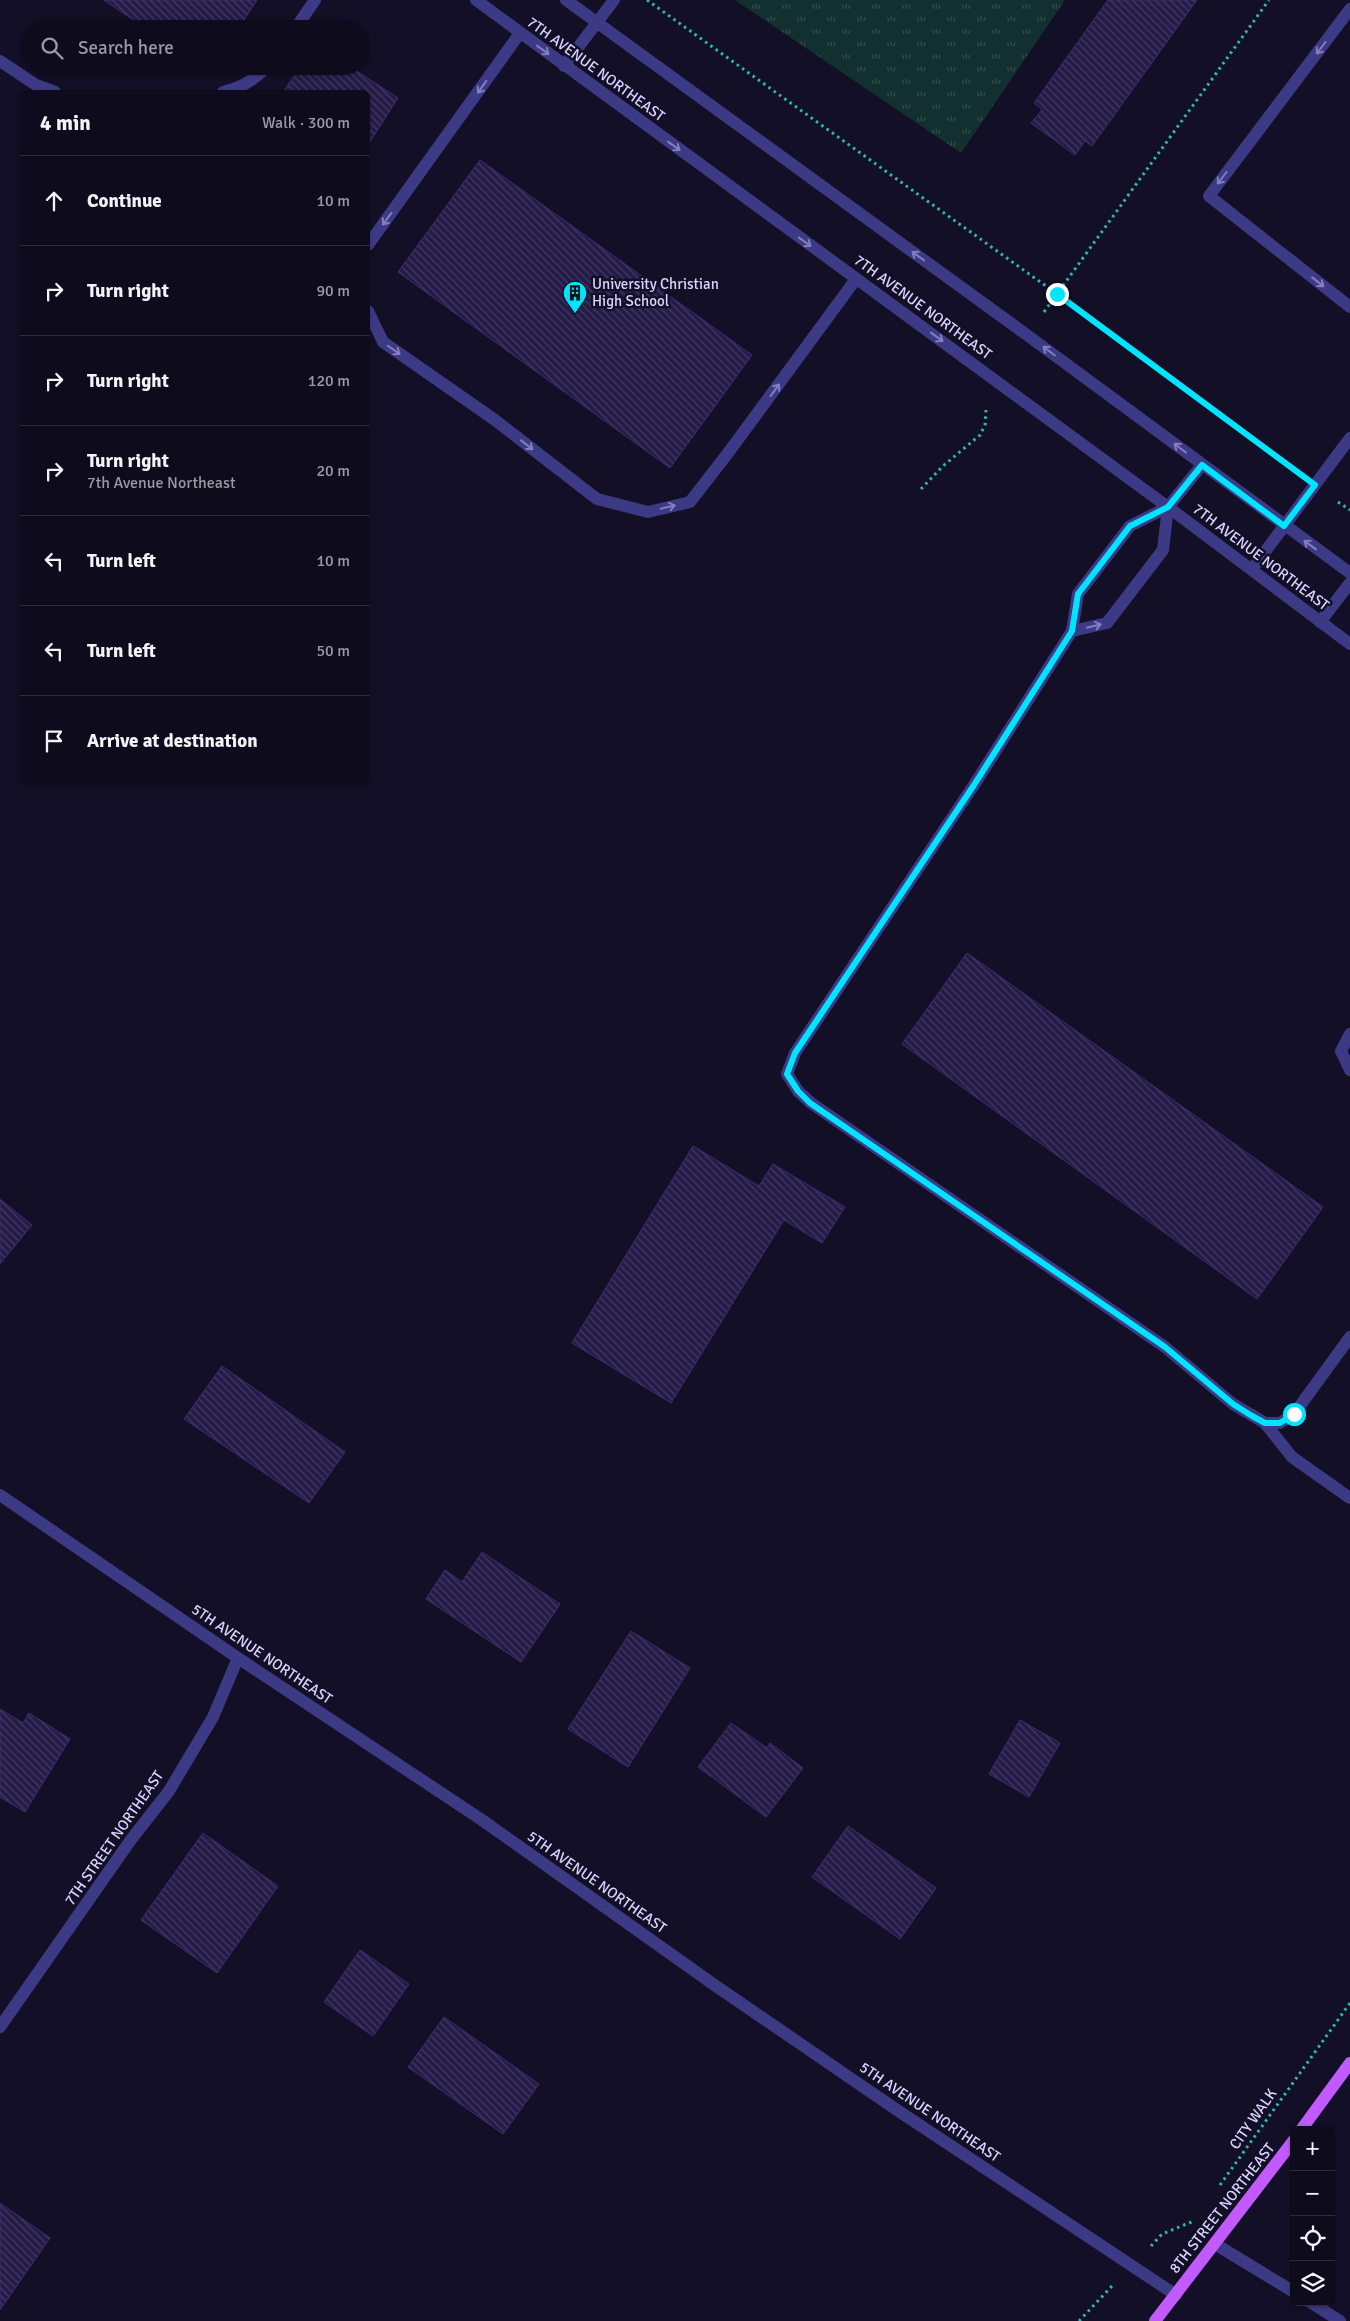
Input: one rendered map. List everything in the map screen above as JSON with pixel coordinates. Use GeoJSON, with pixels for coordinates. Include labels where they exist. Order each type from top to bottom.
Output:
{"type":"FeatureCollection","features":[{"type":"Feature","properties":{"kind":"main road"},"geometry":{"type":"LineString","coordinates":[[1305,2126],[1350,2062]]}},
{"type":"Feature","properties":{"kind":"main road","name":"8TH STREET NORTHEAST"},"geometry":{"type":"LineString","coordinates":[[1155,2321],[1290,2145]]}},
{"type":"Feature","properties":{"kind":"street"},"geometry":{"type":"LineString","coordinates":[[301,20],[315,0]]}},
{"type":"Feature","properties":{"kind":"street","name":"7TH AVENUE NORTHEAST"},"geometry":{"type":"LineString","coordinates":[[476,0],[1168,507],[1350,644]]}},
{"type":"Feature","properties":{"kind":"street"},"geometry":{"type":"LineString","coordinates":[[566,0],[1019,329],[1350,573]]}},
{"type":"Feature","properties":{"kind":"street"},"geometry":{"type":"LineString","coordinates":[[564,66],[614,0]]}},
{"type":"Feature","properties":{"kind":"street"},"geometry":{"type":"LineString","coordinates":[[1350,9],[1208,196],[1350,307]]}},
{"type":"Feature","properties":{"kind":"street"},"geometry":{"type":"LineString","coordinates":[[370,242],[520,33]]}},
{"type":"Feature","properties":{"kind":"street"},"geometry":{"type":"LineString","coordinates":[[0,61],[20,74]]}},
{"type":"Feature","properties":{"kind":"street"},"geometry":{"type":"LineString","coordinates":[[21,75],[36,85],[50,90]]}},
{"type":"Feature","properties":{"kind":"street"},"geometry":{"type":"LineString","coordinates":[[231,90],[258,75]]}},
{"type":"Feature","properties":{"kind":"street"},"geometry":{"type":"LineString","coordinates":[[370,315],[383,342],[495,420],[596,499],[648,512],[690,502],[856,279]]}},
{"type":"Feature","properties":{"kind":"street"},"geometry":{"type":"LineString","coordinates":[[1252,569],[1350,438]]}},
{"type":"Feature","properties":{"kind":"street"},"geometry":{"type":"LineString","coordinates":[[1202,465],[1168,507],[1130,526],[1078,594],[1072,631],[974,785],[795,1053],[787,1074],[798,1091],[810,1103],[1165,1347],[1233,1404],[1265,1423],[1292,1457],[1350,1498]]}},
{"type":"Feature","properties":{"kind":"street"},"geometry":{"type":"LineString","coordinates":[[1072,631],[1107,623],[1163,550],[1168,507]]}},
{"type":"Feature","properties":{"kind":"street"},"geometry":{"type":"LineString","coordinates":[[1320,622],[1350,584]]}},
{"type":"Feature","properties":{"kind":"street"},"geometry":{"type":"LineString","coordinates":[[1350,1034],[1341,1051],[1350,1070]]}},
{"type":"Feature","properties":{"kind":"street"},"geometry":{"type":"LineString","coordinates":[[1265,1423],[1280,1423],[1294,1414],[1350,1337]]}},
{"type":"Feature","properties":{"kind":"street","name":"5TH AVENUE NORTHEAST"},"geometry":{"type":"LineString","coordinates":[[0,1495],[238,1658],[482,1820],[713,1984],[897,2110],[1176,2295]]}},
{"type":"Feature","properties":{"kind":"street","name":"7TH STREET NORTHEAST"},"geometry":{"type":"LineString","coordinates":[[0,2027],[130,1841],[169,1791],[213,1717],[238,1658]]}},
{"type":"Feature","properties":{"kind":"street"},"geometry":{"type":"LineString","coordinates":[[1215,2244],[1290,2290]]}},
{"type":"Feature","properties":{"kind":"street"},"geometry":{"type":"LineString","coordinates":[[1316,2306],[1340,2321]]}},
{"type":"Feature","properties":{"kind":"path"},"geometry":{"type":"LineString","coordinates":[[647,0],[1057,294],[1350,510]]}},
{"type":"Feature","properties":{"kind":"path"},"geometry":{"type":"LineString","coordinates":[[1057,294],[1269,0]]}},
{"type":"Feature","properties":{"kind":"path"},"geometry":{"type":"LineString","coordinates":[[921,489],[949,460],[980,435],[987,415],[986,393],[995,380]]}},
{"type":"Feature","properties":{"kind":"path","name":"CITY WALK"},"geometry":{"type":"LineString","coordinates":[[1217,2189],[1350,2003]]}},
{"type":"Feature","properties":{"kind":"path"},"geometry":{"type":"LineString","coordinates":[[1162,2234],[1194,2221],[1200,2213]]}},
{"type":"Feature","properties":{"kind":"green space"},"geometry":{"type":"Polygon","coordinates":[[[735,0],[1065,0],[961,153],[735,0]]]}},
{"type":"Feature","properties":{"kind":"building"},"geometry":{"type":"Polygon","coordinates":[[[104,0],[257,0],[244,20],[134,20],[104,0]]]}},
{"type":"Feature","properties":{"kind":"building"},"geometry":{"type":"Polygon","coordinates":[[[1108,0],[1197,0],[1092,146],[1085,141],[1075,155],[1031,123],[1042,110],[1034,103],[1108,0]]]}},
{"type":"Feature","properties":{"kind":"building"},"geometry":{"type":"Polygon","coordinates":[[[295,75],[363,75],[398,98],[370,142],[370,90],[284,90],[295,75]]]}},
{"type":"Feature","properties":{"kind":"building","name":"University Christian High School"},"geometry":{"type":"Polygon","coordinates":[[[480,160],[752,355],[670,468],[398,272],[480,160]]]}},
{"type":"Feature","properties":{"kind":"building"},"geometry":{"type":"Polygon","coordinates":[[[967,953],[1323,1207],[1257,1299],[902,1044],[967,953]]]}},
{"type":"Feature","properties":{"kind":"building"},"geometry":{"type":"Polygon","coordinates":[[[693,1146],[759,1186],[773,1164],[845,1207],[822,1243],[784,1220],[671,1403],[572,1343],[693,1146]]]}},
{"type":"Feature","properties":{"kind":"building"},"geometry":{"type":"Polygon","coordinates":[[[0,1199],[32,1225],[0,1264],[0,1199]]]}},
{"type":"Feature","properties":{"kind":"building"},"geometry":{"type":"Polygon","coordinates":[[[222,1366],[345,1452],[309,1503],[184,1419],[222,1366]]]}},
{"type":"Feature","properties":{"kind":"building"},"geometry":{"type":"Polygon","coordinates":[[[482,1552],[560,1604],[521,1662],[426,1599],[445,1570],[462,1582],[482,1552]]]}},
{"type":"Feature","properties":{"kind":"building"},"geometry":{"type":"Polygon","coordinates":[[[631,1631],[690,1668],[628,1767],[568,1729],[631,1631]]]}},
{"type":"Feature","properties":{"kind":"building"},"geometry":{"type":"Polygon","coordinates":[[[0,1709],[23,1723],[29,1713],[70,1739],[25,1812],[0,1797],[0,1709]]]}},
{"type":"Feature","properties":{"kind":"building"},"geometry":{"type":"Polygon","coordinates":[[[1020,1720],[1060,1743],[1029,1797],[989,1774],[1020,1720]]]}},
{"type":"Feature","properties":{"kind":"building"},"geometry":{"type":"Polygon","coordinates":[[[731,1723],[767,1748],[770,1743],[803,1768],[766,1817],[698,1767],[731,1723]]]}},
{"type":"Feature","properties":{"kind":"building"},"geometry":{"type":"Polygon","coordinates":[[[848,1826],[936,1888],[900,1939],[812,1877],[848,1826]]]}},
{"type":"Feature","properties":{"kind":"building"},"geometry":{"type":"Polygon","coordinates":[[[203,1833],[278,1886],[217,1973],[141,1920],[203,1833]]]}},
{"type":"Feature","properties":{"kind":"building"},"geometry":{"type":"Polygon","coordinates":[[[360,1950],[409,1984],[373,2036],[324,2002],[360,1950]]]}},
{"type":"Feature","properties":{"kind":"building"},"geometry":{"type":"Polygon","coordinates":[[[444,2017],[539,2084],[503,2134],[408,2067],[444,2017]]]}},
{"type":"Feature","properties":{"kind":"building"},"geometry":{"type":"Polygon","coordinates":[[[0,2203],[50,2238],[0,2310],[0,2203]]]}},
{"type":"Feature","properties":{"kind":"place","name":"University Christian High School"},"geometry":{"type":"Point","coordinates":[575,314]}},
{"type":"Feature","properties":{"kind":"route"},"geometry":{"type":"LineString","coordinates":[[1057,294],[1315,485],[1284,526],[1202,465],[1168,507],[1130,526],[1078,594],[1072,631],[974,785],[795,1053],[787,1074],[798,1091],[810,1103],[1165,1347],[1233,1404],[1265,1423],[1280,1423],[1294,1414]]}}]}
